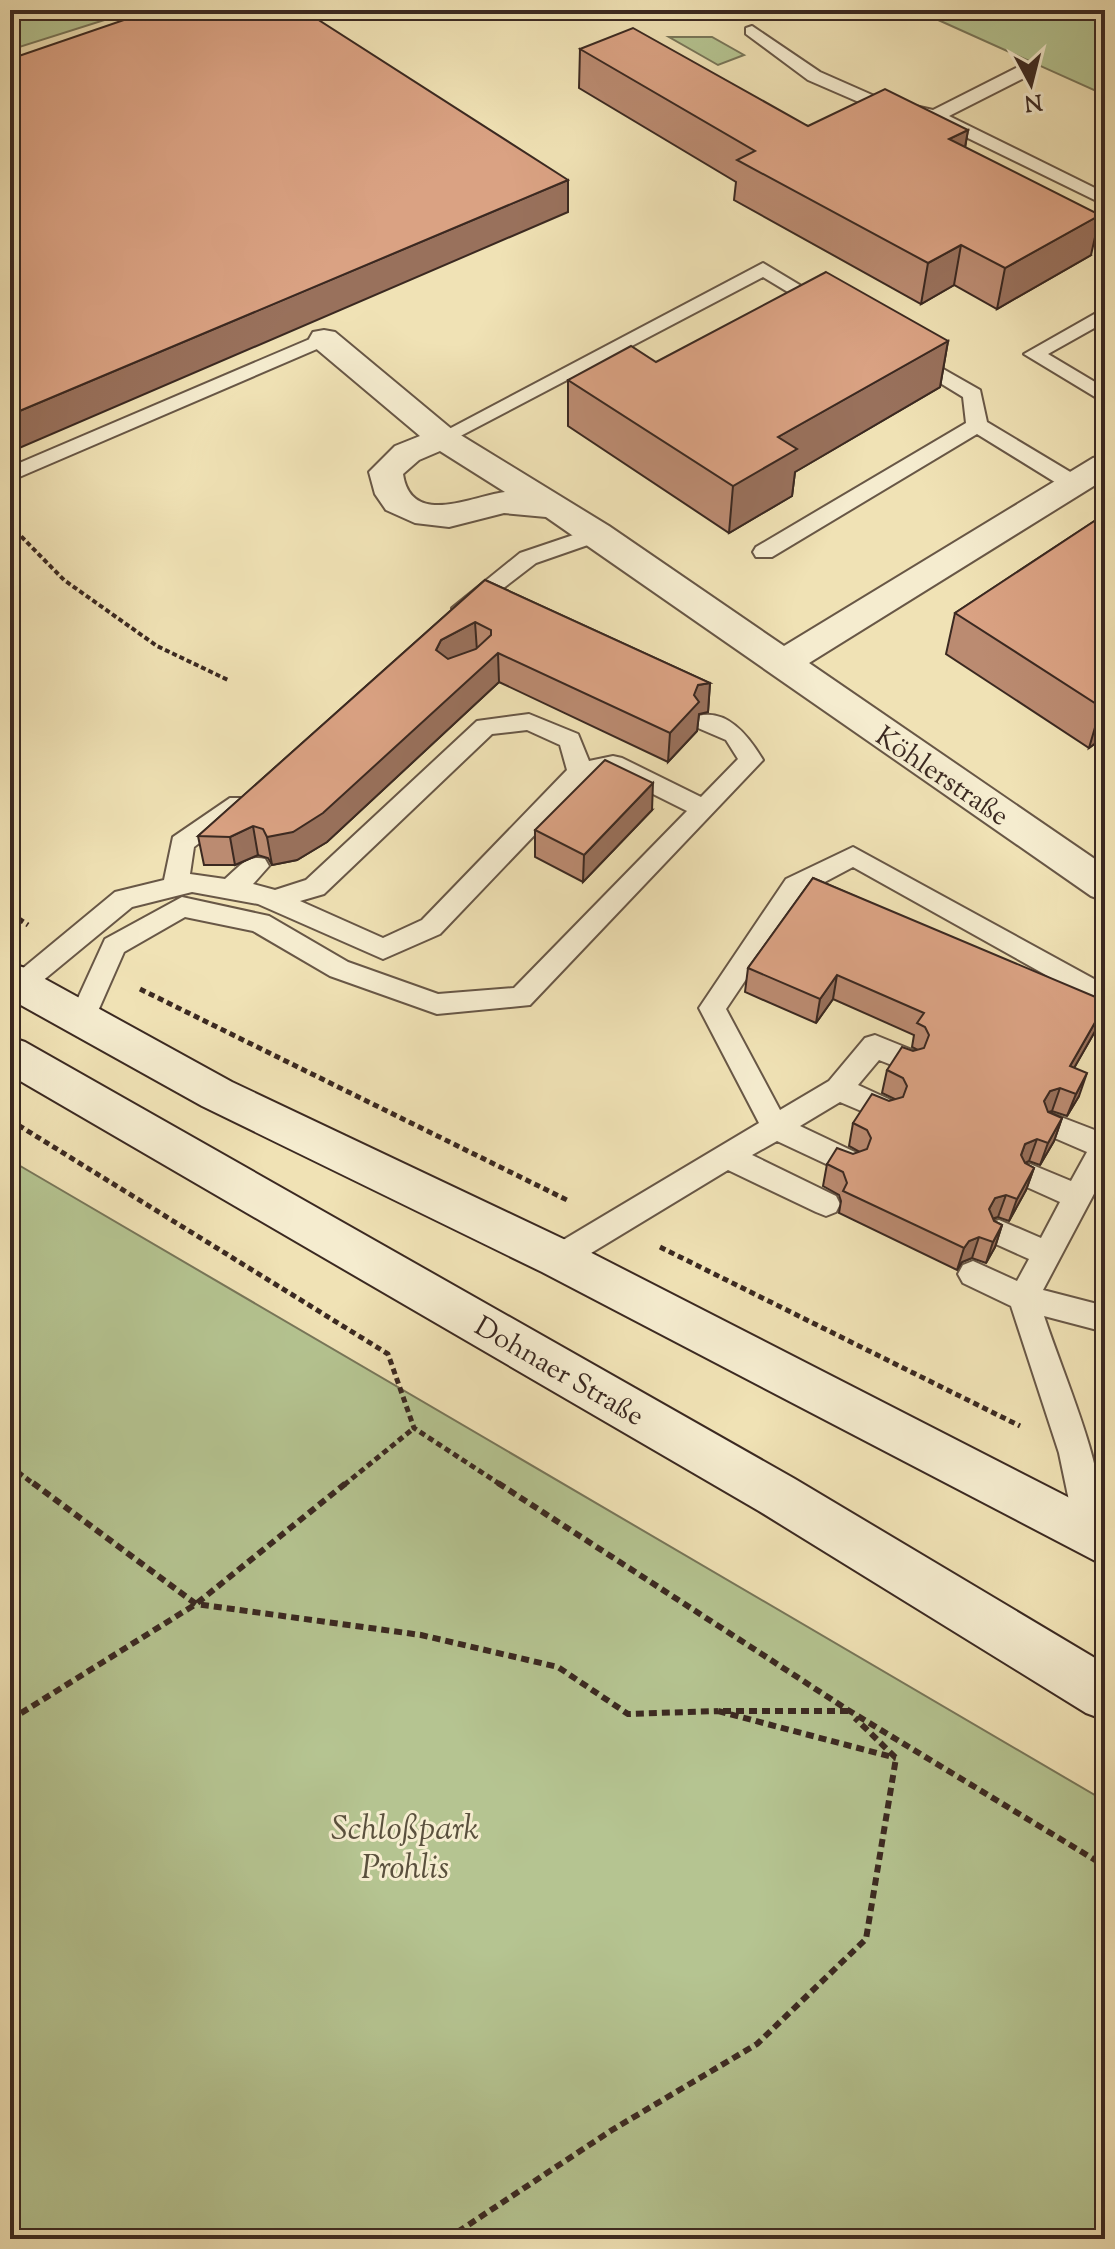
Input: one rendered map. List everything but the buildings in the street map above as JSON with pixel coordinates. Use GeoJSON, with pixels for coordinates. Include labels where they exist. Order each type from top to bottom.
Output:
{"type":"FeatureCollection","features":[{"type":"Feature","properties":{"kind":"street","name":"Köhlerstraße"},"geometry":{"type":"LineString","coordinates":[[324,339],[442,438],[597,534],[1105,886]]}},
{"type":"Feature","properties":{"kind":"street","name":"Köhlerstraße"},"geometry":{"type":"LineString","coordinates":[[442,438],[407,453],[386,472],[386,490],[397,504],[422,514],[450,516],[498,503],[555,508]]}},
{"type":"Feature","properties":{"kind":"street"},"geometry":{"type":"LineString","coordinates":[[781,664],[1105,465]]}},
{"type":"Feature","properties":{"kind":"street"},"geometry":{"type":"LineString","coordinates":[[15,982],[217,1094],[558,1258],[1098,1538]]}},
{"type":"Feature","properties":{"kind":"street","name":"Dohnaer Straße"},"geometry":{"type":"LineString","coordinates":[[10,1054],[777,1495],[1105,1694]]}},
{"type":"Feature","properties":{"kind":"lane"},"geometry":{"type":"LineString","coordinates":[[752,31],[814,76],[874,102],[935,116],[1105,200]]}},
{"type":"Feature","properties":{"kind":"lane"},"geometry":{"type":"LineString","coordinates":[[935,116],[1026,70]]}},
{"type":"Feature","properties":{"kind":"lane"},"geometry":{"type":"LineString","coordinates":[[442,438],[763,269],[842,316]]}},
{"type":"Feature","properties":{"kind":"lane"},"geometry":{"type":"LineString","coordinates":[[1105,314],[1034,354],[1105,397]]}},
{"type":"Feature","properties":{"kind":"lane"},"geometry":{"type":"LineString","coordinates":[[10,475],[324,339]]}},
{"type":"Feature","properties":{"kind":"lane"},"geometry":{"type":"LineString","coordinates":[[895,347],[973,394],[977,425]]}},
{"type":"Feature","properties":{"kind":"lane"},"geometry":{"type":"LineString","coordinates":[[977,425],[1074,484]]}},
{"type":"Feature","properties":{"kind":"lane"},"geometry":{"type":"LineString","coordinates":[[764,552],[977,425]]}},
{"type":"Feature","properties":{"kind":"lane"},"geometry":{"type":"LineString","coordinates":[[445,624],[492,583],[528,558],[597,534]]}},
{"type":"Feature","properties":{"kind":"lane"},"geometry":{"type":"LineString","coordinates":[[273,900],[315,887],[485,727],[529,722],[570,740],[580,772]]}},
{"type":"Feature","properties":{"kind":"lane"},"geometry":{"type":"LineString","coordinates":[[81,1020],[114,946],[182,907],[260,923],[339,969],[437,1004],[521,998],[751,760],[734,734],[706,722]]}},
{"type":"Feature","properties":{"kind":"lane"},"geometry":{"type":"LineString","coordinates":[[15,982],[124,899],[192,883],[273,900],[383,949],[431,927],[580,772],[613,764],[703,808]]}},
{"type":"Feature","properties":{"kind":"lane"},"geometry":{"type":"LineString","coordinates":[[176,886],[182,843],[221,819],[256,788]]}},
{"type":"Feature","properties":{"kind":"lane"},"geometry":{"type":"LineString","coordinates":[[849,1162],[775,1127],[712,1008],[795,886],[853,856],[1105,998]]}},
{"type":"Feature","properties":{"kind":"lane"},"geometry":{"type":"LineString","coordinates":[[231,889],[256,866]]}},
{"type":"Feature","properties":{"kind":"lane"},"geometry":{"type":"LineString","coordinates":[[558,1258],[839,1089],[875,1046],[907,1060]]}},
{"type":"Feature","properties":{"kind":"lane"},"geometry":{"type":"LineString","coordinates":[[839,1089],[885,1110]]}},
{"type":"Feature","properties":{"kind":"lane"},"geometry":{"type":"LineString","coordinates":[[1053,1125],[1104,1146],[1023,1298],[1075,1453],[1098,1538]]}},
{"type":"Feature","properties":{"kind":"lane"},"geometry":{"type":"LineString","coordinates":[[728,1157],[826,1204]]}},
{"type":"Feature","properties":{"kind":"lane"},"geometry":{"type":"LineString","coordinates":[[1030,1176],[1077,1197]]}},
{"type":"Feature","properties":{"kind":"lane"},"geometry":{"type":"LineString","coordinates":[[999,1232],[1047,1254]]}},
{"type":"Feature","properties":{"kind":"lane"},"geometry":{"type":"LineString","coordinates":[[973,1274],[1023,1298],[1105,1319]]}},
{"type":"Feature","properties":{"kind":"path"},"geometry":{"type":"LineString","coordinates":[[10,12],[18,10]]}},
{"type":"Feature","properties":{"kind":"path"},"geometry":{"type":"LineString","coordinates":[[10,525],[64,580],[87,597],[157,646],[228,680]]}},
{"type":"Feature","properties":{"kind":"path"},"geometry":{"type":"LineString","coordinates":[[10,913],[63,948]]}},
{"type":"Feature","properties":{"kind":"path"},"geometry":{"type":"LineString","coordinates":[[102,970],[1075,1453]]}},
{"type":"Feature","properties":{"kind":"path"},"geometry":{"type":"LineString","coordinates":[[10,1120],[388,1354],[414,1428],[848,1710],[1104,1864]]}},
{"type":"Feature","properties":{"kind":"path"},"geometry":{"type":"LineString","coordinates":[[10,1720],[196,1604],[414,1428]]}},
{"type":"Feature","properties":{"kind":"path"},"geometry":{"type":"LineString","coordinates":[[10,1466],[196,1604],[421,1635],[558,1667],[628,1714],[848,1710],[896,1758]]}},
{"type":"Feature","properties":{"kind":"path"},"geometry":{"type":"LineString","coordinates":[[718,1711],[896,1758]]}},
{"type":"Feature","properties":{"kind":"path"},"geometry":{"type":"LineString","coordinates":[[447,2239],[612,2130],[757,2044],[866,1939],[896,1758]]}},
{"type":"Feature","properties":{"kind":"green space"},"geometry":{"type":"Polygon","coordinates":[[[10,10],[136,10],[10,50],[10,10]]]}},
{"type":"Feature","properties":{"kind":"green space"},"geometry":{"type":"Polygon","coordinates":[[[916,10],[1105,10],[1105,95],[916,10]]]}},
{"type":"Feature","properties":{"kind":"green space"},"geometry":{"type":"Polygon","coordinates":[[[669,37],[712,37],[744,55],[718,65],[669,37]]]}},
{"type":"Feature","properties":{"kind":"green space","name":"Schloßpark Prohlis"},"geometry":{"type":"Polygon","coordinates":[[[10,1160],[1105,1801],[1105,2239],[10,2239],[10,1160]]]}}]}
